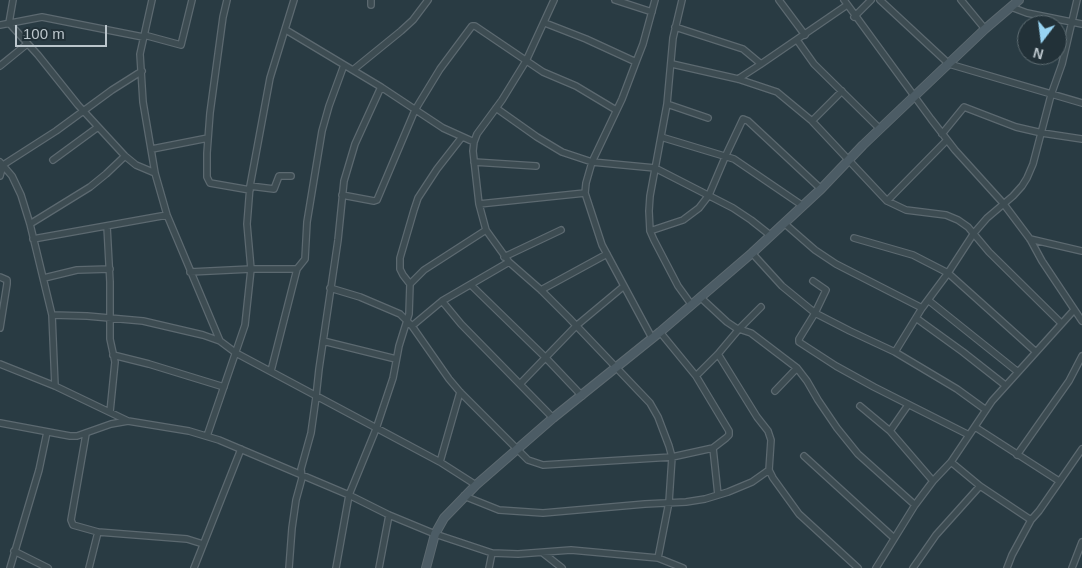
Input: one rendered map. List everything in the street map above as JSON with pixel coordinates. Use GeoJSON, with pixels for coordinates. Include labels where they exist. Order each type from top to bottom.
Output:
{"type":"FeatureCollection","features":[{"type":"Feature","properties":{"kind":"street"},"geometry":{"type":"LineString","coordinates":[[12,0],[9,23],[38,55],[84,112],[125,156],[136,164],[155,173]]}},
{"type":"Feature","properties":{"kind":"street"},"geometry":{"type":"LineString","coordinates":[[152,0],[140,54],[143,102],[155,173],[167,215],[220,341]]}},
{"type":"Feature","properties":{"kind":"street"},"geometry":{"type":"LineString","coordinates":[[0,25],[42,17],[144,36],[180,45],[192,0]]}},
{"type":"Feature","properties":{"kind":"street"},"geometry":{"type":"LineString","coordinates":[[227,0],[223,17],[208,138],[208,181],[250,188],[274,189],[279,176],[291,176]]}},
{"type":"Feature","properties":{"kind":"street"},"geometry":{"type":"LineString","coordinates":[[207,436],[245,325],[251,269],[247,224],[250,188],[270,78],[294,0]]}},
{"type":"Feature","properties":{"kind":"street"},"geometry":{"type":"LineString","coordinates":[[353,70],[413,20],[428,0]]}},
{"type":"Feature","properties":{"kind":"street"},"geometry":{"type":"LineString","coordinates":[[554,0],[526,61],[496,108],[483,124],[474,142],[474,162],[479,204],[486,230],[506,260],[541,290],[654,408],[672,457],[669,502],[658,558]]}},
{"type":"Feature","properties":{"kind":"street"},"geometry":{"type":"LineString","coordinates":[[616,0],[652,12]]}},
{"type":"Feature","properties":{"kind":"street"},"geometry":{"type":"LineString","coordinates":[[652,338],[607,254],[592,219],[586,193],[586,183],[592,162],[636,62],[655,0]]}},
{"type":"Feature","properties":{"kind":"street"},"geometry":{"type":"LineString","coordinates":[[682,0],[675,27],[667,104],[650,196],[650,230],[672,274],[691,304]]}},
{"type":"Feature","properties":{"kind":"street"},"geometry":{"type":"LineString","coordinates":[[779,0],[805,35]]}},
{"type":"Feature","properties":{"kind":"street"},"geometry":{"type":"LineString","coordinates":[[854,16],[871,0]]}},
{"type":"Feature","properties":{"kind":"street"},"geometry":{"type":"LineString","coordinates":[[880,0],[949,64],[1082,103]]}},
{"type":"Feature","properties":{"kind":"street"},"geometry":{"type":"LineString","coordinates":[[961,0],[985,29]]}},
{"type":"Feature","properties":{"kind":"street"},"geometry":{"type":"LineString","coordinates":[[426,568],[435,534],[444,518],[476,484],[553,418],[660,332],[770,236],[821,189],[848,160],[985,29],[1019,0]]}},
{"type":"Feature","properties":{"kind":"street"},"geometry":{"type":"LineString","coordinates":[[895,352],[922,308],[948,274],[974,233],[1022,186],[1027,178],[1033,164],[1051,95],[1062,64],[1073,22],[1076,0]]}},
{"type":"Feature","properties":{"kind":"street"},"geometry":{"type":"LineString","coordinates":[[738,78],[805,35],[845,2],[942,134],[1003,203],[1030,239],[1042,261],[1082,321]]}},
{"type":"Feature","properties":{"kind":"street"},"geometry":{"type":"LineString","coordinates":[[1011,7],[1027,13],[1082,24]]}},
{"type":"Feature","properties":{"kind":"street"},"geometry":{"type":"LineString","coordinates":[[545,23],[636,62]]}},
{"type":"Feature","properties":{"kind":"street"},"geometry":{"type":"LineString","coordinates":[[342,195],[374,202],[377,200],[415,110],[440,70],[472,26],[475,26],[543,72],[576,86],[616,110]]}},
{"type":"Feature","properties":{"kind":"street"},"geometry":{"type":"LineString","coordinates":[[675,27],[743,49],[761,64]]}},
{"type":"Feature","properties":{"kind":"street"},"geometry":{"type":"LineString","coordinates":[[286,30],[381,87],[443,128],[474,142]]}},
{"type":"Feature","properties":{"kind":"street"},"geometry":{"type":"LineString","coordinates":[[797,40],[814,64],[880,129]]}},
{"type":"Feature","properties":{"kind":"street"},"geometry":{"type":"LineString","coordinates":[[0,66],[27,44]]}},
{"type":"Feature","properties":{"kind":"street"},"geometry":{"type":"LineString","coordinates":[[672,64],[738,78],[777,92],[812,121],[887,201],[906,210],[946,215],[958,220],[974,233],[989,252],[1061,323]]}},
{"type":"Feature","properties":{"kind":"street"},"geometry":{"type":"LineString","coordinates":[[271,372],[297,269],[305,259],[307,222],[322,131],[344,65]]}},
{"type":"Feature","properties":{"kind":"street"},"geometry":{"type":"LineString","coordinates":[[1,163],[84,112],[112,90],[142,71]]}},
{"type":"Feature","properties":{"kind":"street"},"geometry":{"type":"LineString","coordinates":[[289,568],[296,500],[302,483],[302,464],[311,433],[342,195],[348,163],[381,87]]}},
{"type":"Feature","properties":{"kind":"street"},"geometry":{"type":"LineString","coordinates":[[812,121],[842,91]]}},
{"type":"Feature","properties":{"kind":"street"},"geometry":{"type":"LineString","coordinates":[[667,104],[708,118]]}},
{"type":"Feature","properties":{"kind":"street"},"geometry":{"type":"LineString","coordinates":[[942,134],[964,107],[1016,127],[1082,139]]}},
{"type":"Feature","properties":{"kind":"street"},"geometry":{"type":"LineString","coordinates":[[496,108],[562,152],[592,162],[655,168],[709,195],[751,220],[770,236]]}},
{"type":"Feature","properties":{"kind":"street"},"geometry":{"type":"LineString","coordinates":[[650,230],[683,220],[699,208],[709,195],[743,119],[821,189]]}},
{"type":"Feature","properties":{"kind":"street"},"geometry":{"type":"LineString","coordinates":[[53,160],[98,127]]}},
{"type":"Feature","properties":{"kind":"street"},"geometry":{"type":"LineString","coordinates":[[410,284],[402,275],[400,258],[418,198],[437,169],[462,137]]}},
{"type":"Feature","properties":{"kind":"street"},"geometry":{"type":"LineString","coordinates":[[661,137],[726,155],[743,164],[803,206]]}},
{"type":"Feature","properties":{"kind":"street"},"geometry":{"type":"LineString","coordinates":[[152,148],[208,138]]}},
{"type":"Feature","properties":{"kind":"street"},"geometry":{"type":"LineString","coordinates":[[887,201],[947,140]]}},
{"type":"Feature","properties":{"kind":"street"},"geometry":{"type":"LineString","coordinates":[[30,224],[90,187],[125,156]]}},
{"type":"Feature","properties":{"kind":"street"},"geometry":{"type":"LineString","coordinates":[[474,162],[536,166]]}},
{"type":"Feature","properties":{"kind":"street"},"geometry":{"type":"LineString","coordinates":[[0,176],[1,163]]}},
{"type":"Feature","properties":{"kind":"street"},"geometry":{"type":"LineString","coordinates":[[1,163],[12,176],[21,195],[44,278],[52,315],[55,386]]}},
{"type":"Feature","properties":{"kind":"street"},"geometry":{"type":"LineString","coordinates":[[479,204],[586,193]]}},
{"type":"Feature","properties":{"kind":"street"},"geometry":{"type":"LineString","coordinates":[[33,239],[167,215]]}},
{"type":"Feature","properties":{"kind":"street"},"geometry":{"type":"LineString","coordinates":[[784,223],[815,250],[836,264],[922,308]]}},
{"type":"Feature","properties":{"kind":"street"},"geometry":{"type":"LineString","coordinates":[[107,226],[110,269],[110,339],[115,362],[110,412]]}},
{"type":"Feature","properties":{"kind":"street"},"geometry":{"type":"LineString","coordinates":[[336,568],[349,495],[387,397],[407,320],[410,284],[424,270],[486,230]]}},
{"type":"Feature","properties":{"kind":"street"},"geometry":{"type":"LineString","coordinates":[[412,326],[442,301],[471,285],[506,260],[561,230]]}},
{"type":"Feature","properties":{"kind":"street"},"geometry":{"type":"LineString","coordinates":[[854,238],[913,255],[948,274],[1036,352]]}},
{"type":"Feature","properties":{"kind":"street"},"geometry":{"type":"LineString","coordinates":[[1030,239],[1082,251]]}},
{"type":"Feature","properties":{"kind":"street"},"geometry":{"type":"LineString","coordinates":[[752,252],[782,286],[815,313],[895,352],[957,389],[986,410]]}},
{"type":"Feature","properties":{"kind":"street"},"geometry":{"type":"LineString","coordinates":[[541,290],[607,254]]}},
{"type":"Feature","properties":{"kind":"street"},"geometry":{"type":"LineString","coordinates":[[44,278],[77,270],[110,269]]}},
{"type":"Feature","properties":{"kind":"street"},"geometry":{"type":"LineString","coordinates":[[190,272],[297,269]]}},
{"type":"Feature","properties":{"kind":"street"},"geometry":{"type":"LineString","coordinates":[[0,277],[6,280],[7,284],[0,328]]}},
{"type":"Feature","properties":{"kind":"street"},"geometry":{"type":"LineString","coordinates":[[813,281],[826,289],[799,342],[836,366],[969,435]]}},
{"type":"Feature","properties":{"kind":"street"},"geometry":{"type":"LineString","coordinates":[[471,285],[582,396]]}},
{"type":"Feature","properties":{"kind":"street"},"geometry":{"type":"LineString","coordinates":[[520,384],[576,326],[624,286]]}},
{"type":"Feature","properties":{"kind":"street"},"geometry":{"type":"LineString","coordinates":[[330,288],[381,304],[407,320],[448,380],[528,460],[543,465],[672,457],[713,448],[729,435],[729,431],[696,376],[660,332]]}},
{"type":"Feature","properties":{"kind":"street"},"geometry":{"type":"LineString","coordinates":[[700,297],[727,322],[751,333],[797,368],[837,428],[858,454],[914,504]]}},
{"type":"Feature","properties":{"kind":"street"},"geometry":{"type":"LineString","coordinates":[[928,300],[1018,372]]}},
{"type":"Feature","properties":{"kind":"street"},"geometry":{"type":"LineString","coordinates":[[442,301],[461,324],[553,418]]}},
{"type":"Feature","properties":{"kind":"street"},"geometry":{"type":"LineString","coordinates":[[696,376],[761,307]]}},
{"type":"Feature","properties":{"kind":"street"},"geometry":{"type":"LineString","coordinates":[[876,568],[914,504],[951,462],[986,410],[1005,386],[1074,310]]}},
{"type":"Feature","properties":{"kind":"street"},"geometry":{"type":"LineString","coordinates":[[52,315],[110,318],[160,324],[220,341],[236,353],[440,462],[476,484]]}},
{"type":"Feature","properties":{"kind":"street"},"geometry":{"type":"LineString","coordinates":[[916,318],[963,352],[1005,386]]}},
{"type":"Feature","properties":{"kind":"street"},"geometry":{"type":"LineString","coordinates":[[323,341],[396,359]]}},
{"type":"Feature","properties":{"kind":"street"},"geometry":{"type":"LineString","coordinates":[[718,354],[772,440],[769,470],[799,514],[858,568]]}},
{"type":"Feature","properties":{"kind":"street"},"geometry":{"type":"LineString","coordinates":[[114,355],[224,387]]}},
{"type":"Feature","properties":{"kind":"street"},"geometry":{"type":"LineString","coordinates":[[1017,455],[1069,381],[1082,356]]}},
{"type":"Feature","properties":{"kind":"street"},"geometry":{"type":"LineString","coordinates":[[0,364],[55,386],[128,421],[189,431],[207,436],[302,474],[389,515],[435,534],[492,553],[543,553],[571,550],[658,558],[666,565],[683,568]]}},
{"type":"Feature","properties":{"kind":"street"},"geometry":{"type":"LineString","coordinates":[[775,391],[797,368]]}},
{"type":"Feature","properties":{"kind":"street"},"geometry":{"type":"LineString","coordinates":[[440,462],[460,392]]}},
{"type":"Feature","properties":{"kind":"street"},"geometry":{"type":"LineString","coordinates":[[890,431],[908,405]]}},
{"type":"Feature","properties":{"kind":"street"},"geometry":{"type":"LineString","coordinates":[[860,406],[890,431],[933,481]]}},
{"type":"Feature","properties":{"kind":"street"},"geometry":{"type":"LineString","coordinates":[[0,423],[70,436],[86,434],[111,424],[128,421]]}},
{"type":"Feature","properties":{"kind":"street"},"geometry":{"type":"LineString","coordinates":[[975,427],[1059,481]]}},
{"type":"Feature","properties":{"kind":"street"},"geometry":{"type":"LineString","coordinates":[[10,568],[47,432]]}},
{"type":"Feature","properties":{"kind":"street"},"geometry":{"type":"LineString","coordinates":[[86,434],[71,523],[78,527],[98,532],[187,539],[203,544]]}},
{"type":"Feature","properties":{"kind":"street"},"geometry":{"type":"LineString","coordinates":[[713,448],[718,495]]}},
{"type":"Feature","properties":{"kind":"street"},"geometry":{"type":"LineString","coordinates":[[194,568],[241,449]]}},
{"type":"Feature","properties":{"kind":"street"},"geometry":{"type":"LineString","coordinates":[[1007,568],[1031,520],[1082,449]]}},
{"type":"Feature","properties":{"kind":"street"},"geometry":{"type":"LineString","coordinates":[[804,456],[894,538]]}},
{"type":"Feature","properties":{"kind":"street"},"geometry":{"type":"LineString","coordinates":[[951,462],[980,486],[1031,520]]}},
{"type":"Feature","properties":{"kind":"street"},"geometry":{"type":"LineString","coordinates":[[464,496],[499,510],[543,513],[686,502],[718,495],[752,482],[769,470]]}},
{"type":"Feature","properties":{"kind":"street"},"geometry":{"type":"LineString","coordinates":[[913,568],[936,535],[980,486]]}},
{"type":"Feature","properties":{"kind":"street"},"geometry":{"type":"LineString","coordinates":[[379,568],[389,515]]}},
{"type":"Feature","properties":{"kind":"street"},"geometry":{"type":"LineString","coordinates":[[90,568],[98,532]]}},
{"type":"Feature","properties":{"kind":"street"},"geometry":{"type":"LineString","coordinates":[[1072,568],[1082,542]]}},
{"type":"Feature","properties":{"kind":"street"},"geometry":{"type":"LineString","coordinates":[[14,551],[48,568]]}},
{"type":"Feature","properties":{"kind":"street"},"geometry":{"type":"LineString","coordinates":[[489,568],[492,553]]}},
{"type":"Feature","properties":{"kind":"street"},"geometry":{"type":"LineString","coordinates":[[543,553],[562,568]]}}]}
